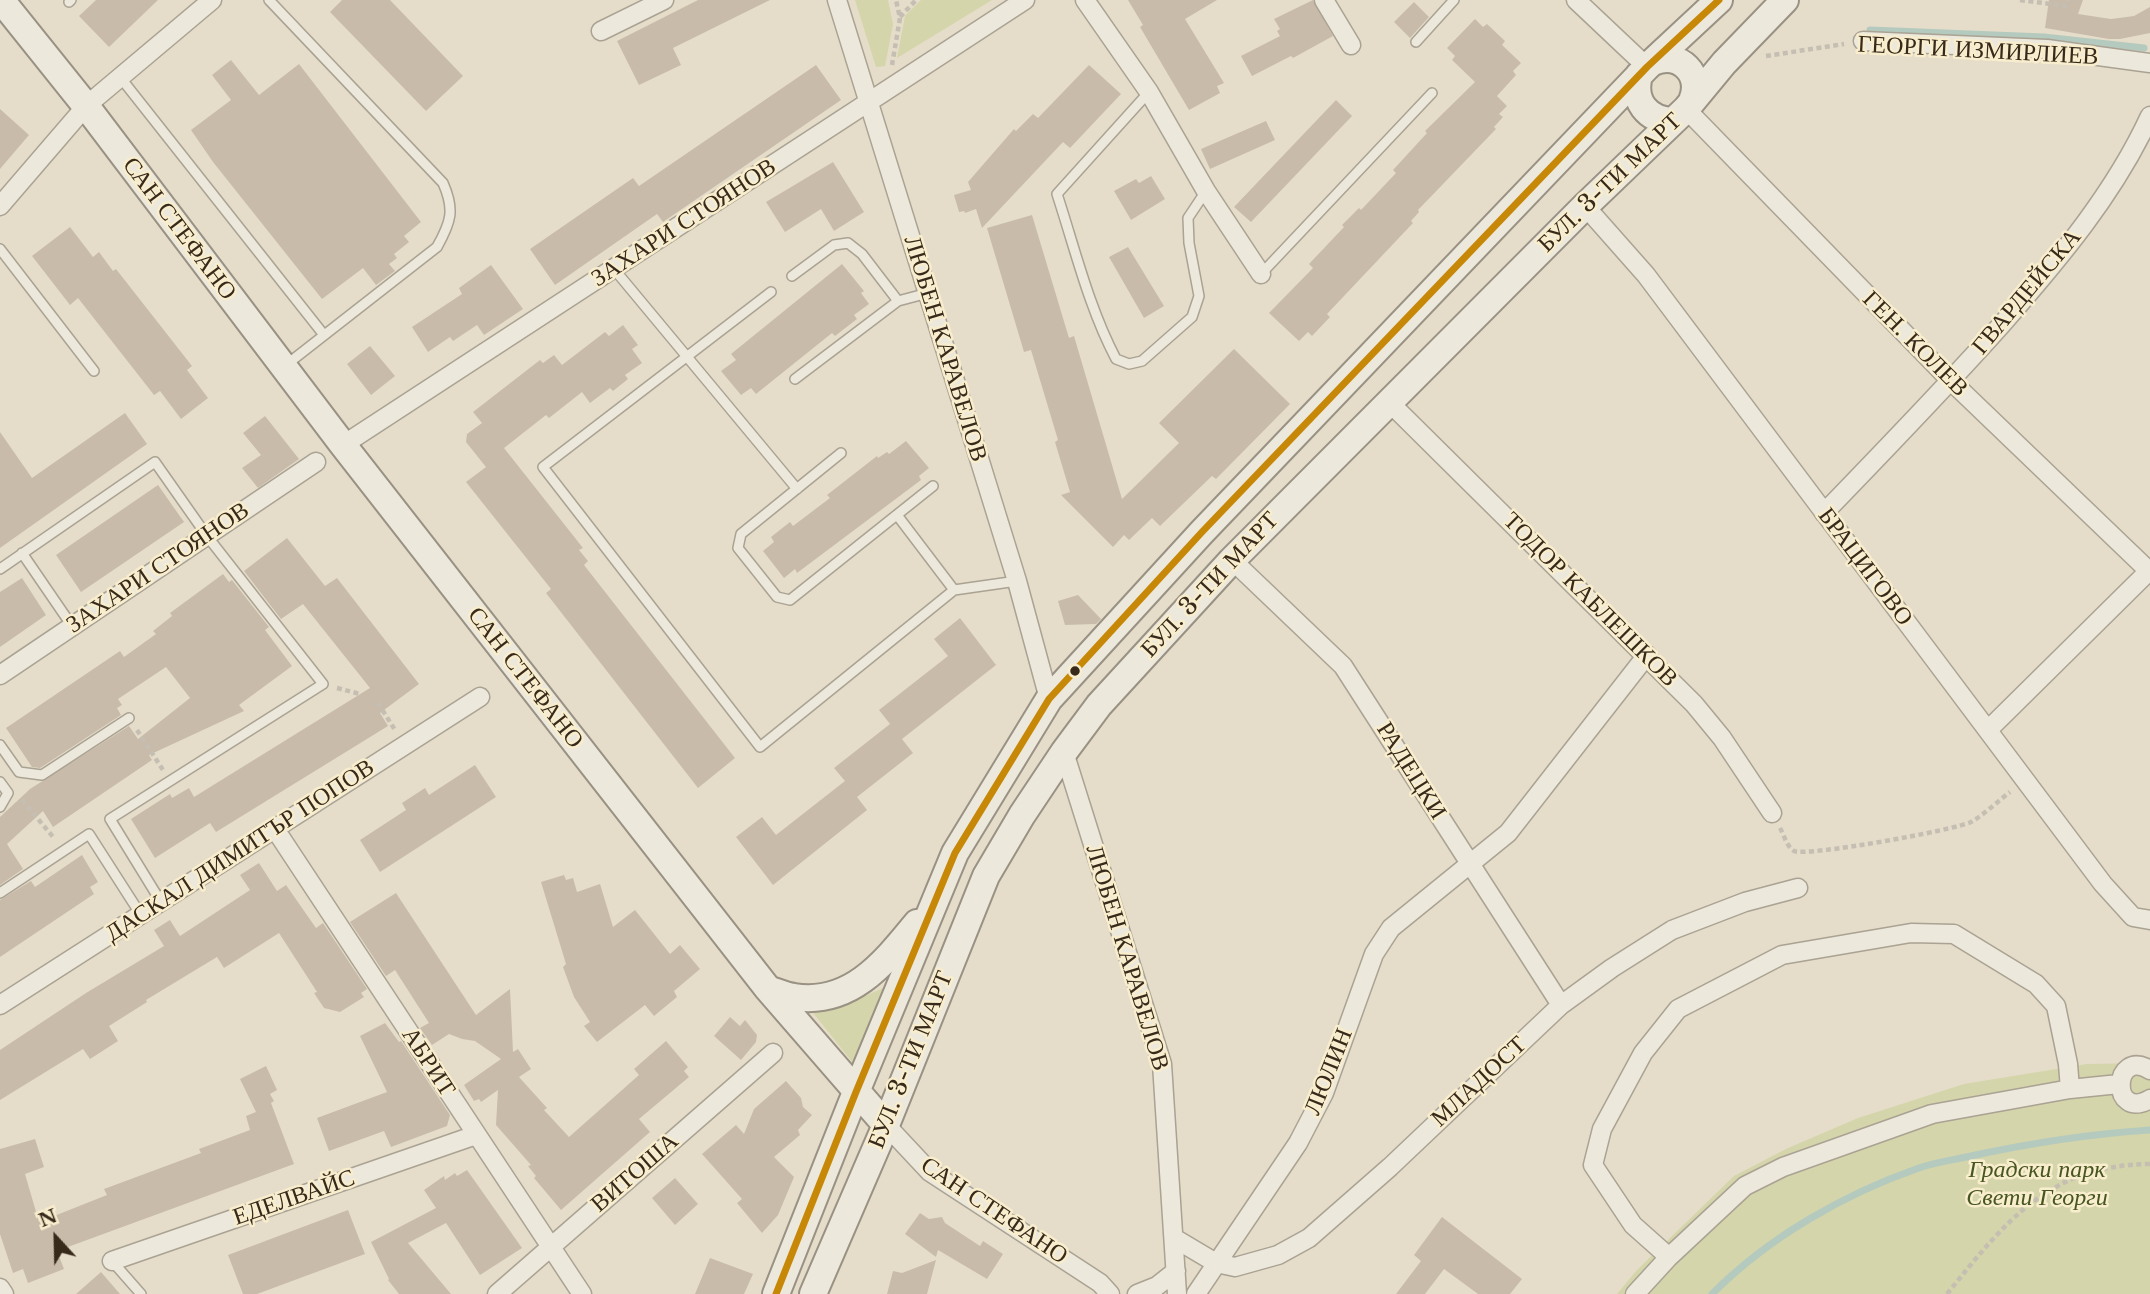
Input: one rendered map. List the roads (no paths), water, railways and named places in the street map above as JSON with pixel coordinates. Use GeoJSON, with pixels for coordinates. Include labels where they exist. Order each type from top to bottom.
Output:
{"type":"FeatureCollection","features":[{"type":"Feature","properties":{"kind":"main road","name":"САН СТЕФАНО"},"geometry":{"type":"LineString","coordinates":[[1,0],[86,106],[343,445],[768,989],[886,1125]]}},
{"type":"Feature","properties":{"kind":"main road","name":"БУЛ. 3-ТИ МАРТ"},"geometry":{"type":"LineString","coordinates":[[776,1294],[856,1092],[961,843],[1049,699],[1202,532],[1647,68],[1719,0]]}},
{"type":"Feature","properties":{"kind":"main road","name":"БУЛ. 3-ТИ МАРТ"},"geometry":{"type":"LineString","coordinates":[[813,1294],[886,1125],[986,876],[1022,815],[1099,705],[1231,561],[1585,206],[1684,111],[1724,63],[1785,0]]}},
{"type":"Feature","properties":{"kind":"main road"},"geometry":{"type":"LineString","coordinates":[[1667,58],[1686,65],[1696,83],[1684,111],[1655,118],[1644,109],[1637,89],[1647,68],[1667,58]]}},
{"type":"Feature","properties":{"kind":"main road"},"geometry":{"type":"LineString","coordinates":[[768,989],[794,997],[824,998],[850,990],[875,971],[934,903]]}},
{"type":"Feature","properties":{"kind":"street"},"geometry":{"type":"LineString","coordinates":[[0,206],[86,106],[212,0]]}},
{"type":"Feature","properties":{"kind":"street"},"geometry":{"type":"LineString","coordinates":[[601,31],[664,0]]}},
{"type":"Feature","properties":{"kind":"street","name":"ЛЮБЕН КАРАВЕЛОВ"},"geometry":{"type":"LineString","coordinates":[[837,0],[1017,581],[1049,699]]}},
{"type":"Feature","properties":{"kind":"street","name":"ЗАХАРИ СТОЯНОВ"},"geometry":{"type":"LineString","coordinates":[[343,445],[1025,0]]}},
{"type":"Feature","properties":{"kind":"street"},"geometry":{"type":"LineString","coordinates":[[1085,0],[1149,92],[1206,191],[1261,274]]}},
{"type":"Feature","properties":{"kind":"street"},"geometry":{"type":"LineString","coordinates":[[1324,0],[1351,45]]}},
{"type":"Feature","properties":{"kind":"street"},"geometry":{"type":"LineString","coordinates":[[1576,0],[1647,68]]}},
{"type":"Feature","properties":{"kind":"street","name":"ГЕОРГИ ИЗМИРЛИЕВ"},"geometry":{"type":"LineString","coordinates":[[1863,41],[2047,49],[2150,63]]}},
{"type":"Feature","properties":{"kind":"street","name":"ГЕН. КОЛЕВ"},"geometry":{"type":"LineString","coordinates":[[1684,111],[1951,381],[2150,572]]}},
{"type":"Feature","properties":{"kind":"street","name":"ГВАРДЕЙСКА"},"geometry":{"type":"LineString","coordinates":[[1824,513],[1951,381],[2056,263],[2132,154],[2150,116]]}},
{"type":"Feature","properties":{"kind":"street","name":"БРАЦИГОВО"},"geometry":{"type":"LineString","coordinates":[[1585,206],[1646,275],[2103,884],[2133,917],[2150,920]]}},
{"type":"Feature","properties":{"kind":"street","name":"ТОДОР КАБЛЕШКОВ"},"geometry":{"type":"LineString","coordinates":[[1388,402],[1694,704],[1722,738],[1772,813]]}},
{"type":"Feature","properties":{"kind":"street","name":"ЗАХАРИ СТОЯНОВ"},"geometry":{"type":"LineString","coordinates":[[0,675],[316,462]]}},
{"type":"Feature","properties":{"kind":"street","name":"РАДЕЦКИ"},"geometry":{"type":"LineString","coordinates":[[1231,561],[1343,666],[1561,1005]]}},
{"type":"Feature","properties":{"kind":"street"},"geometry":{"type":"LineString","coordinates":[[1989,729],[2150,572]]}},
{"type":"Feature","properties":{"kind":"street","name":"ЛЮЛИН"},"geometry":{"type":"LineString","coordinates":[[1196,1294],[1298,1143],[1324,1093],[1374,954],[1391,928],[1508,833],[1647,655]]}},
{"type":"Feature","properties":{"kind":"street","name":"ДАСКАЛ ДИМИТЪР ПОПОВ"},"geometry":{"type":"LineString","coordinates":[[0,1005],[480,697]]}},
{"type":"Feature","properties":{"kind":"street","name":"ЛЮБЕН КАРАВЕЛОВ"},"geometry":{"type":"LineString","coordinates":[[1064,752],[1162,1064],[1177,1294]]}},
{"type":"Feature","properties":{"kind":"street","name":"АБРИТ"},"geometry":{"type":"LineString","coordinates":[[275,830],[582,1294]]}},
{"type":"Feature","properties":{"kind":"street","name":"МЛАДОСТ"},"geometry":{"type":"LineString","coordinates":[[1216,1263],[1235,1267],[1278,1255],[1309,1238],[1390,1167],[1561,1005],[1612,968],[1672,930],[1745,902],[1798,888]]}},
{"type":"Feature","properties":{"kind":"street"},"geometry":{"type":"LineString","coordinates":[[1669,1257],[1633,1225],[1592,1165],[1602,1129],[1643,1053],[1678,1009],[1782,955],[1911,933],[1954,934],[2036,984],[2056,1006],[2070,1088]]}},
{"type":"Feature","properties":{"kind":"street","name":"ВИТОША"},"geometry":{"type":"LineString","coordinates":[[498,1294],[774,1053]]}},
{"type":"Feature","properties":{"kind":"street"},"geometry":{"type":"LineString","coordinates":[[2150,1070],[2141,1066],[2131,1067],[2123,1074],[2119,1084],[2120,1091],[2128,1100],[2140,1103],[2150,1099]]}},
{"type":"Feature","properties":{"kind":"street"},"geometry":{"type":"LineString","coordinates":[[1635,1294],[1669,1257],[1745,1186],[1783,1167],[1932,1114],[2070,1088],[2119,1084]]}},
{"type":"Feature","properties":{"kind":"street","name":"САН СТЕФАНО"},"geometry":{"type":"LineString","coordinates":[[886,1125],[930,1172],[1105,1288],[1126,1294]]}},
{"type":"Feature","properties":{"kind":"street","name":"ЕДЕЛВАЙС"},"geometry":{"type":"LineString","coordinates":[[112,1261],[476,1135]]}},
{"type":"Feature","properties":{"kind":"street"},"geometry":{"type":"LineString","coordinates":[[1174,1238],[1216,1263]]}},
{"type":"Feature","properties":{"kind":"street"},"geometry":{"type":"LineString","coordinates":[[1137,1294],[1157,1286],[1176,1270]]}},
{"type":"Feature","properties":{"kind":"street"},"geometry":{"type":"LineString","coordinates":[[0,1289],[4,1294]]}},
{"type":"Feature","properties":{"kind":"lane"},"geometry":{"type":"LineString","coordinates":[[269,0],[443,183],[450,199],[451,214],[437,247],[284,367]]}},
{"type":"Feature","properties":{"kind":"lane"},"geometry":{"type":"LineString","coordinates":[[1416,42],[1454,0]]}},
{"type":"Feature","properties":{"kind":"lane"},"geometry":{"type":"LineString","coordinates":[[120,77],[324,335]]}},
{"type":"Feature","properties":{"kind":"lane"},"geometry":{"type":"LineString","coordinates":[[1149,92],[1057,194],[1096,315],[1116,359],[1129,364],[1142,361],[1192,317],[1199,296],[1189,243],[1188,218],[1206,191]]}},
{"type":"Feature","properties":{"kind":"lane"},"geometry":{"type":"LineString","coordinates":[[1261,274],[1432,93]]}},
{"type":"Feature","properties":{"kind":"lane"},"geometry":{"type":"LineString","coordinates":[[792,276],[834,245],[848,243],[862,254],[898,301]]}},
{"type":"Feature","properties":{"kind":"lane"},"geometry":{"type":"LineString","coordinates":[[0,249],[94,371]]}},
{"type":"Feature","properties":{"kind":"lane"},"geometry":{"type":"LineString","coordinates":[[614,269],[797,489]]}},
{"type":"Feature","properties":{"kind":"lane"},"geometry":{"type":"LineString","coordinates":[[771,292],[543,467],[760,747],[954,590],[1017,581]]}},
{"type":"Feature","properties":{"kind":"lane"},"geometry":{"type":"LineString","coordinates":[[795,379],[898,301],[928,293]]}},
{"type":"Feature","properties":{"kind":"lane"},"geometry":{"type":"LineString","coordinates":[[841,453],[741,534],[738,548],[777,597],[790,600],[933,486]]}},
{"type":"Feature","properties":{"kind":"lane"},"geometry":{"type":"LineString","coordinates":[[0,569],[155,463],[207,536],[323,684],[110,819],[161,902]]}},
{"type":"Feature","properties":{"kind":"lane"},"geometry":{"type":"LineString","coordinates":[[897,514],[954,590]]}},
{"type":"Feature","properties":{"kind":"lane"},"geometry":{"type":"LineString","coordinates":[[22,554],[72,626]]}},
{"type":"Feature","properties":{"kind":"lane"},"geometry":{"type":"LineString","coordinates":[[0,745],[19,772],[42,775],[129,718]]}},
{"type":"Feature","properties":{"kind":"lane"},"geometry":{"type":"LineString","coordinates":[[0,782],[8,793],[0,807]]}},
{"type":"Feature","properties":{"kind":"lane"},"geometry":{"type":"LineString","coordinates":[[0,893],[89,834],[141,915]]}},
{"type":"Feature","properties":{"kind":"lane"},"geometry":{"type":"LineString","coordinates":[[112,1261],[141,1294]]}},
{"type":"Feature","properties":{"kind":"waterway"},"geometry":{"type":"LineString","coordinates":[[1870,30],[2044,37],[2144,48]]}},
{"type":"Feature","properties":{"kind":"waterway"},"geometry":{"type":"LineString","coordinates":[[1712,1294],[1758,1254],[1809,1219],[1863,1191],[1919,1168],[2038,1143],[2150,1130]]}},
{"type":"Feature","properties":{"kind":"park label","name":"Градски парк Свети Георги"},"geometry":{"type":"Point","coordinates":[2037,1184]}}]}
